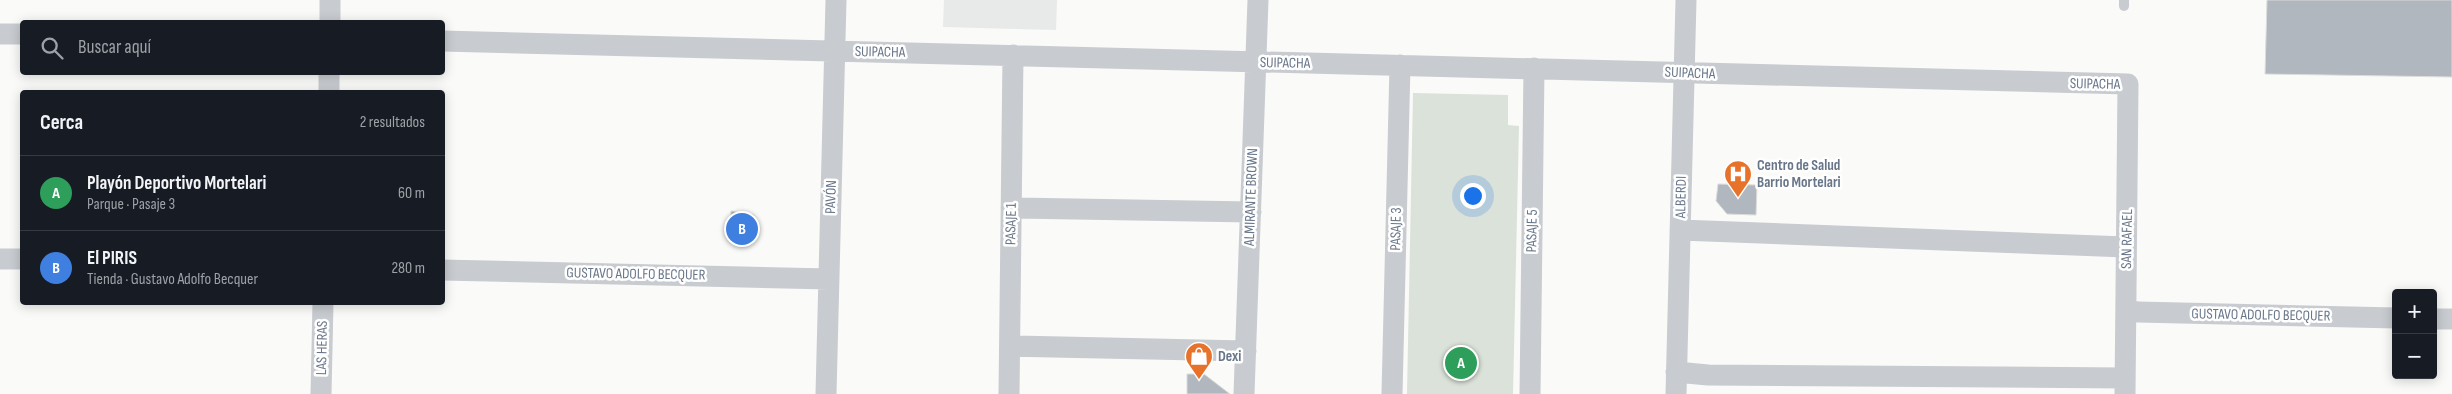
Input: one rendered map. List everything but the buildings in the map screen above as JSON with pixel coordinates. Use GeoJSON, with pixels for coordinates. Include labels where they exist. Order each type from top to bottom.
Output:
{"type":"FeatureCollection","features":[{"type":"Feature","properties":{"kind":"street"},"geometry":{"type":"LineString","coordinates":[[330,0],[330,20]]}},
{"type":"Feature","properties":{"kind":"street","name":"PAVÓN"},"geometry":{"type":"LineString","coordinates":[[826,394],[836,0]]}},
{"type":"Feature","properties":{"kind":"street","name":"ALMIRANTE BROWN"},"geometry":{"type":"LineString","coordinates":[[1244,394],[1258,0]]}},
{"type":"Feature","properties":{"kind":"street","name":"ALBERDI"},"geometry":{"type":"LineString","coordinates":[[1676,394],[1686,0]]}},
{"type":"Feature","properties":{"kind":"street"},"geometry":{"type":"LineString","coordinates":[[0,34],[20,34]]}},
{"type":"Feature","properties":{"kind":"street","name":"SUIPACHA"},"geometry":{"type":"LineString","coordinates":[[445,41],[2128,84]]}},
{"type":"Feature","properties":{"kind":"street","name":"PASAJE 1"},"geometry":{"type":"LineString","coordinates":[[1009,394],[1013,55]]}},
{"type":"Feature","properties":{"kind":"street","name":"PASAJE 3"},"geometry":{"type":"LineString","coordinates":[[1392,394],[1400,65]]}},
{"type":"Feature","properties":{"kind":"street","name":"PASAJE 5"},"geometry":{"type":"LineString","coordinates":[[1530,394],[1534,68]]}},
{"type":"Feature","properties":{"kind":"street"},"geometry":{"type":"LineString","coordinates":[[328,90],[329,75]]}},
{"type":"Feature","properties":{"kind":"street","name":"SAN RAFAEL"},"geometry":{"type":"LineString","coordinates":[[2125,386],[2128,84]]}},
{"type":"Feature","properties":{"kind":"street"},"geometry":{"type":"LineString","coordinates":[[1011,208],[1251,212]]}},
{"type":"Feature","properties":{"kind":"street"},"geometry":{"type":"LineString","coordinates":[[1680,230],[2126,247]]}},
{"type":"Feature","properties":{"kind":"street"},"geometry":{"type":"LineString","coordinates":[[0,259],[20,259]]}},
{"type":"Feature","properties":{"kind":"street","name":"GUSTAVO ADOLFO BECQUER"},"geometry":{"type":"LineString","coordinates":[[445,270],[829,279]]}},
{"type":"Feature","properties":{"kind":"street","name":"LAS HERAS"},"geometry":{"type":"LineString","coordinates":[[321,394],[323,305]]}},
{"type":"Feature","properties":{"kind":"street","name":"GUSTAVO ADOLFO BECQUER"},"geometry":{"type":"LineString","coordinates":[[2126,310],[2138,312],[2392,318]]}},
{"type":"Feature","properties":{"kind":"street"},"geometry":{"type":"LineString","coordinates":[[2437,319],[2452,319]]}},
{"type":"Feature","properties":{"kind":"street"},"geometry":{"type":"LineString","coordinates":[[1010,346],[1246,352]]}},
{"type":"Feature","properties":{"kind":"street"},"geometry":{"type":"LineString","coordinates":[[1676,372],[1708,375],[2125,386]]}},
{"type":"Feature","properties":{"kind":"shaded area"},"geometry":{"type":"Polygon","coordinates":[[[944,0],[1057,0],[1056,30],[943,27],[944,0]]]}},
{"type":"Feature","properties":{"kind":"shaded area"},"geometry":{"type":"Polygon","coordinates":[[[1413,93],[1508,95],[1508,125],[1519,126],[1513,394],[1407,394],[1413,93]]]}},
{"type":"Feature","properties":{"kind":"place","name":"Centro de Salud Barrio Mortelari"},"geometry":{"type":"Point","coordinates":[1738,198]}},
{"type":"Feature","properties":{"kind":"place","name":"El PIRIS"},"geometry":{"type":"Point","coordinates":[742,229]}},
{"type":"Feature","properties":{"kind":"place","name":"Playón Deportivo Mortelari"},"geometry":{"type":"Point","coordinates":[1461,363]}},
{"type":"Feature","properties":{"kind":"place","name":"Dexi"},"geometry":{"type":"Point","coordinates":[1199,380]}}]}
